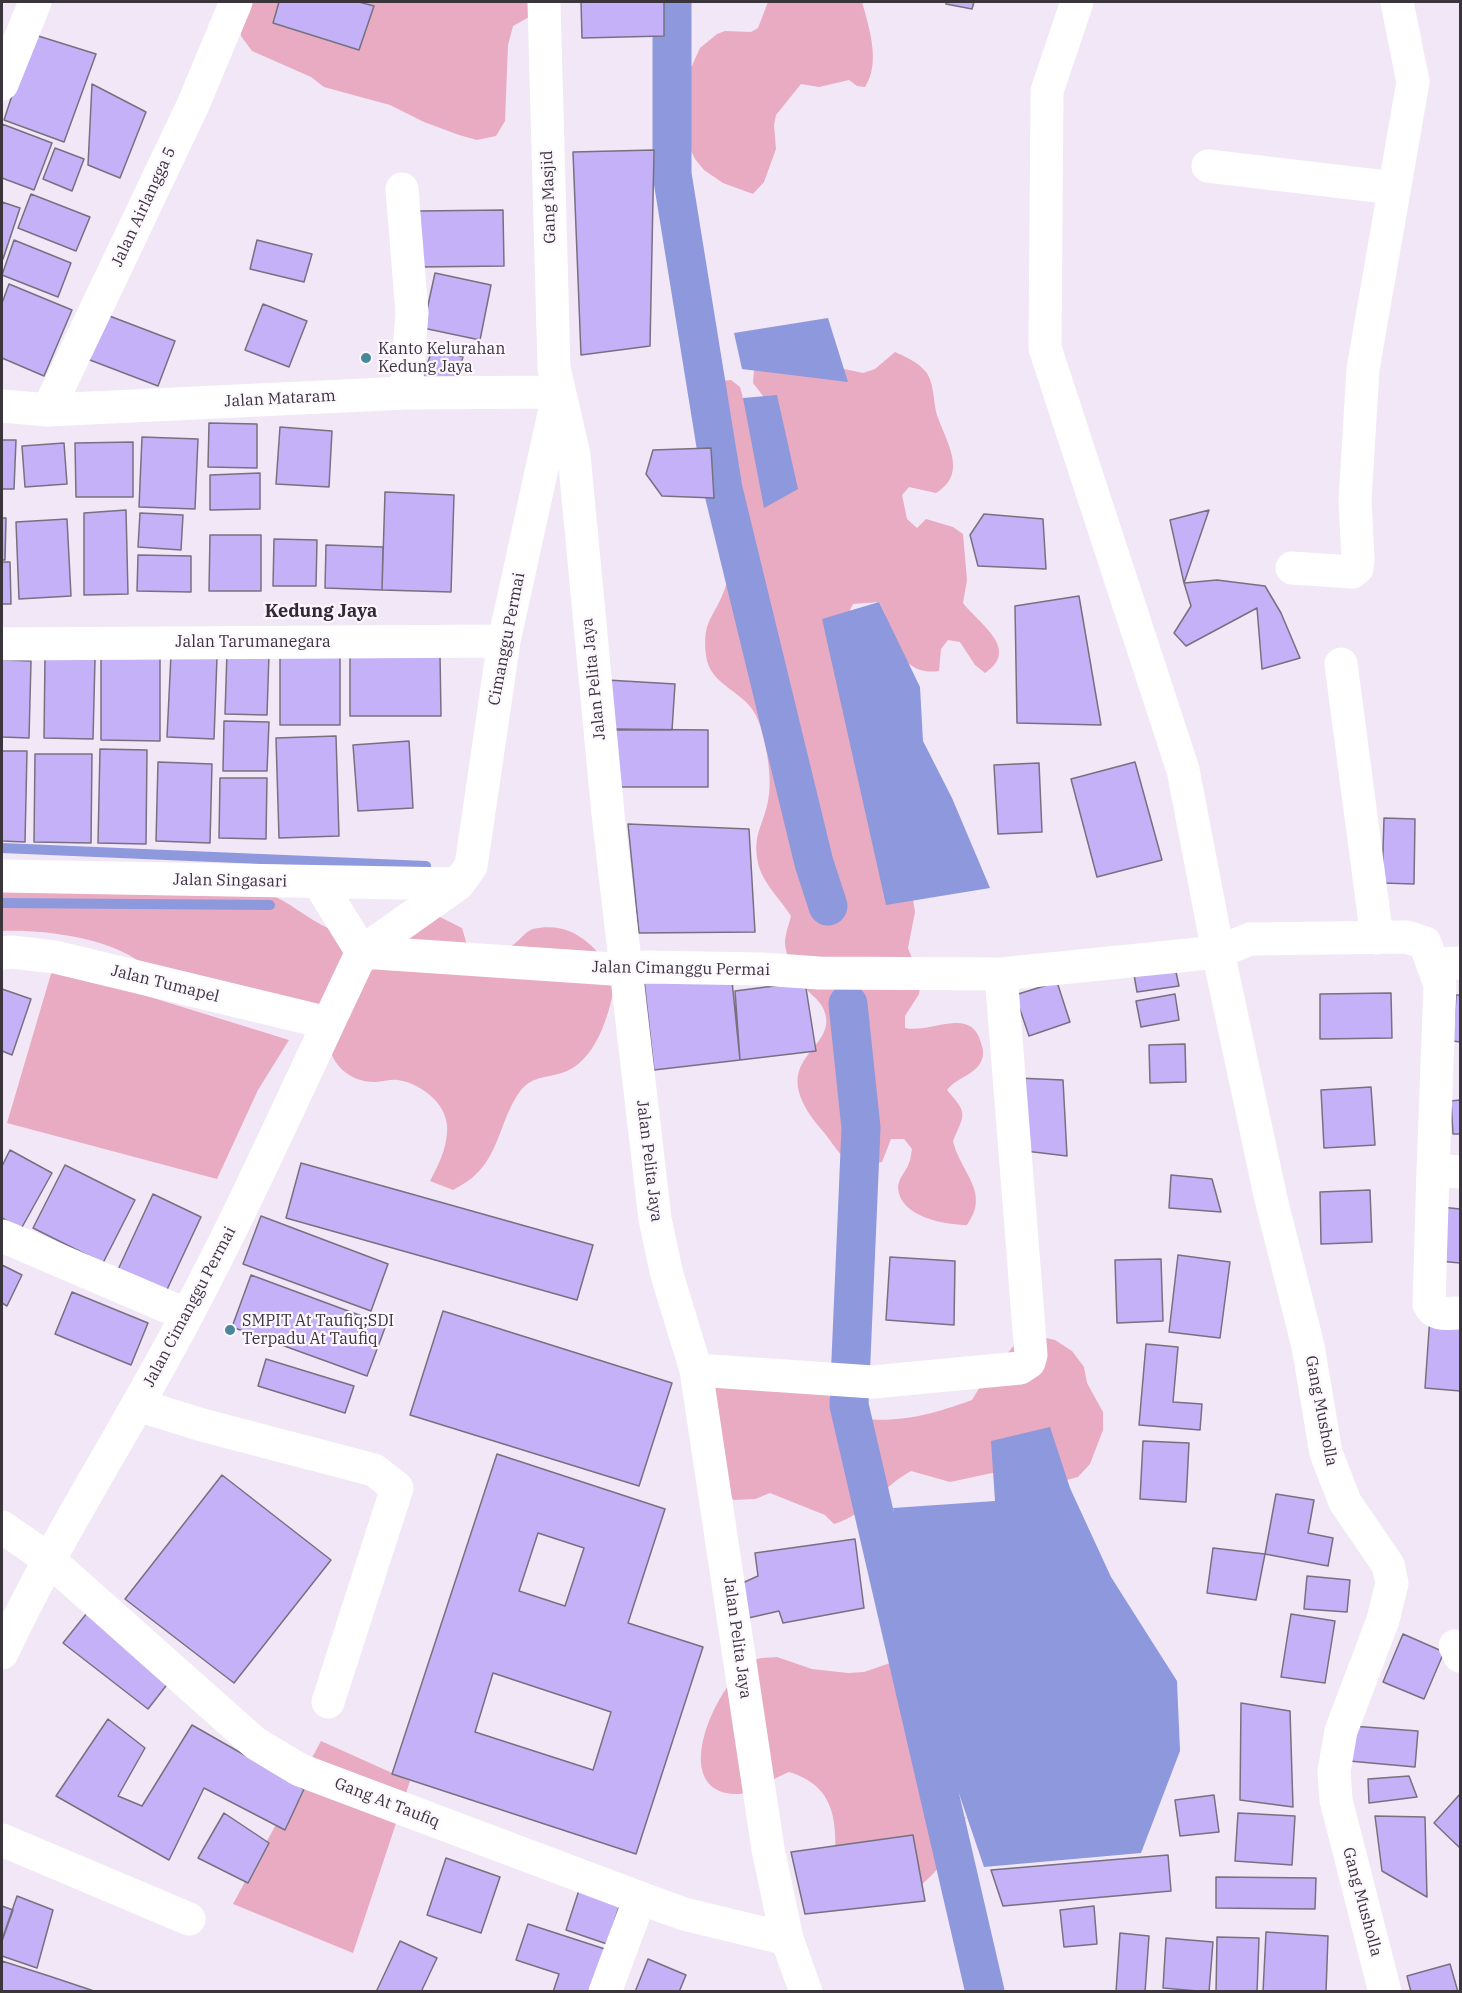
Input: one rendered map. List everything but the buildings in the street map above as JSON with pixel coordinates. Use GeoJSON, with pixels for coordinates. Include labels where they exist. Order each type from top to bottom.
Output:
{"type":"FeatureCollection","features":[{"type":"Feature","properties":{"kind":"street"},"geometry":{"type":"LineString","coordinates":[[2,84],[36,2]]}},
{"type":"Feature","properties":{"kind":"street","name":"Jalan Airlangga 5"},"geometry":{"type":"LineString","coordinates":[[48,410],[193,105],[236,2]]}},
{"type":"Feature","properties":{"kind":"street","name":"Gang Masjid"},"geometry":{"type":"LineString","coordinates":[[544,2],[554,368],[559,392]]}},
{"type":"Feature","properties":{"kind":"street","name":"Gang Musholla"},"geometry":{"type":"LineString","coordinates":[[1077,2],[1047,91],[1045,348],[1183,770],[1218,952],[1271,1199],[1308,1346],[1326,1453],[1345,1502],[1388,1565],[1392,1583],[1383,1620],[1341,1731],[1334,1771],[1336,1800],[1385,1992]]}},
{"type":"Feature","properties":{"kind":"street"},"geometry":{"type":"LineString","coordinates":[[1292,568],[1352,572],[1357,568],[1355,501],[1363,369],[1413,82],[1397,2]]}},
{"type":"Feature","properties":{"kind":"street"},"geometry":{"type":"LineString","coordinates":[[1208,166],[1395,188]]}},
{"type":"Feature","properties":{"kind":"street"},"geometry":{"type":"LineString","coordinates":[[402,189],[412,313],[406,393]]}},
{"type":"Feature","properties":{"kind":"street","name":"Jalan Mataram"},"geometry":{"type":"LineString","coordinates":[[2,406],[48,410],[406,393],[559,392]]}},
{"type":"Feature","properties":{"kind":"street","name":"Cimanggu Permai"},"geometry":{"type":"LineString","coordinates":[[458,884],[471,866],[504,641],[559,392]]}},
{"type":"Feature","properties":{"kind":"street","name":"Jalan Pelita Jaya"},"geometry":{"type":"LineString","coordinates":[[559,392],[574,455],[610,834],[655,1219],[667,1275],[696,1370],[768,1849],[787,1939],[806,1992]]}},
{"type":"Feature","properties":{"kind":"street","name":"Jalan Tarumanegara"},"geometry":{"type":"LineString","coordinates":[[2,644],[504,641]]}},
{"type":"Feature","properties":{"kind":"street"},"geometry":{"type":"LineString","coordinates":[[1341,664],[1377,938]]}},
{"type":"Feature","properties":{"kind":"street","name":"Jalan Singasari"},"geometry":{"type":"LineString","coordinates":[[2,876],[320,885],[458,884]]}},
{"type":"Feature","properties":{"kind":"street","name":"Jalan Cimanggu Permai"},"geometry":{"type":"LineString","coordinates":[[2,1653],[47,1558],[138,1405],[188,1315],[250,1192],[362,952],[458,884]]}},
{"type":"Feature","properties":{"kind":"street"},"geometry":{"type":"LineString","coordinates":[[320,885],[362,952]]}},
{"type":"Feature","properties":{"kind":"street","name":"Jalan Cimanggu Permai"},"geometry":{"type":"LineString","coordinates":[[362,952],[627,970],[646,967],[762,969],[819,973],[1000,974],[1218,952],[1250,939],[1377,938],[1397,935],[1425,943],[1448,974]]}},
{"type":"Feature","properties":{"kind":"street","name":"Jalan Tumapel"},"geometry":{"type":"LineString","coordinates":[[2,953],[55,957],[328,1023]]}},
{"type":"Feature","properties":{"kind":"street"},"geometry":{"type":"LineString","coordinates":[[696,1370],[873,1382],[1020,1368],[1029,1362],[1031,1355],[1000,974]]}},
{"type":"Feature","properties":{"kind":"street"},"geometry":{"type":"LineString","coordinates":[[1448,974],[1447,1171],[1429,1304],[1432,1310],[1438,1313],[1461,1313]]}},
{"type":"Feature","properties":{"kind":"street"},"geometry":{"type":"LineString","coordinates":[[2,1236],[188,1315]]}},
{"type":"Feature","properties":{"kind":"street"},"geometry":{"type":"LineString","coordinates":[[138,1405],[202,1425],[374,1470],[398,1488],[328,1702]]}},
{"type":"Feature","properties":{"kind":"street","name":"Gang At Taufiq"},"geometry":{"type":"LineString","coordinates":[[2,1527],[47,1558],[255,1743],[276,1757],[310,1774],[684,1914],[787,1939]]}},
{"type":"Feature","properties":{"kind":"street"},"geometry":{"type":"LineString","coordinates":[[2,1840],[189,1919]]}},
{"type":"Feature","properties":{"kind":"street"},"geometry":{"type":"LineString","coordinates":[[605,1992],[640,1898]]}},
{"type":"Feature","properties":{"kind":"shaded area"},"geometry":{"type":"Polygon","coordinates":[[[240,2],[556,2],[513,26],[508,45],[505,121],[496,136],[477,140],[424,122],[390,105],[324,87],[311,77],[252,51],[241,36],[240,2]]]}},
{"type":"Feature","properties":{"kind":"shaded area"},"geometry":{"type":"Polygon","coordinates":[[[768,2],[862,2],[868,22],[873,56],[870,77],[865,87],[857,86],[849,80],[819,87],[801,84],[776,115],[774,125],[776,149],[764,182],[753,194],[723,183],[704,170],[695,159],[687,142],[688,133],[683,123],[680,92],[700,48],[717,34],[725,31],[751,32],[758,28],[768,2]]]}},
{"type":"Feature","properties":{"kind":"shaded area"},"geometry":{"type":"Polygon","coordinates":[[[895,352],[923,368],[929,377],[936,413],[950,448],[953,468],[946,485],[936,493],[909,487],[902,495],[907,519],[917,528],[926,519],[953,527],[963,534],[967,580],[963,603],[994,637],[999,655],[995,664],[985,673],[975,665],[960,642],[948,640],[941,649],[939,671],[925,671],[914,667],[899,650],[879,602],[853,604],[848,614],[915,912],[908,948],[921,982],[919,994],[905,1016],[905,1028],[926,1028],[959,1023],[969,1025],[976,1032],[983,1049],[983,1057],[979,1065],[947,1090],[961,1109],[962,1119],[953,1141],[975,1193],[974,1213],[967,1225],[936,1221],[925,1217],[907,1206],[901,1198],[898,1188],[899,1181],[908,1166],[912,1149],[904,1139],[891,1139],[882,1162],[859,1167],[837,1150],[804,1105],[798,1086],[799,1071],[821,1038],[826,1026],[825,1013],[801,982],[790,963],[785,943],[791,916],[769,886],[759,867],[757,839],[768,801],[770,782],[761,729],[753,710],[714,675],[709,666],[705,643],[707,626],[726,585],[729,564],[727,530],[708,498],[719,454],[707,411],[707,402],[718,381],[731,380],[740,387],[743,398],[770,405],[753,383],[754,370],[835,367],[863,373],[875,369],[895,352]]]}},
{"type":"Feature","properties":{"kind":"shaded area"},"geometry":{"type":"Polygon","coordinates":[[[2,865],[265,892],[330,929],[353,937],[393,944],[409,892],[410,902],[462,928],[469,952],[507,948],[533,929],[560,928],[572,932],[592,946],[609,966],[616,977],[614,989],[602,1030],[587,1055],[567,1071],[537,1079],[521,1090],[509,1111],[496,1145],[484,1165],[471,1179],[453,1190],[430,1181],[443,1152],[447,1123],[439,1105],[425,1091],[398,1080],[375,1082],[356,1079],[336,1063],[328,1037],[155,976],[134,958],[105,945],[52,933],[2,931],[2,865]]]}},
{"type":"Feature","properties":{"kind":"shaded area"},"geometry":{"type":"Polygon","coordinates":[[[53,967],[289,1040],[258,1090],[217,1179],[7,1123],[53,967]]]}},
{"type":"Feature","properties":{"kind":"shaded area"},"geometry":{"type":"Polygon","coordinates":[[[1036,1336],[1055,1340],[1072,1351],[1084,1367],[1087,1383],[1103,1412],[1103,1430],[1090,1464],[1078,1477],[1059,1482],[1006,1470],[950,1482],[911,1471],[856,1514],[834,1524],[825,1515],[770,1493],[755,1499],[734,1500],[720,1489],[705,1409],[719,1378],[822,1388],[848,1418],[897,1419],[940,1411],[972,1400],[981,1385],[1016,1343],[1036,1336]]]}},
{"type":"Feature","properties":{"kind":"shaded area"},"geometry":{"type":"Polygon","coordinates":[[[777,1657],[812,1669],[848,1673],[864,1672],[896,1661],[929,1659],[951,1732],[939,1745],[931,1776],[941,1788],[953,1818],[966,1817],[938,1868],[912,1891],[835,1863],[835,1833],[830,1807],[816,1786],[804,1778],[789,1772],[757,1788],[738,1794],[716,1789],[704,1776],[701,1757],[704,1735],[713,1711],[740,1672],[755,1660],[777,1657]]]}},
{"type":"Feature","properties":{"kind":"shaded area"},"geometry":{"type":"Polygon","coordinates":[[[321,1741],[410,1781],[353,1953],[233,1904],[321,1741]]]}},
{"type":"Feature","properties":{"kind":"water"},"geometry":{"type":"Polygon","coordinates":[[[828,318],[848,382],[742,369],[734,333],[828,318]]]}},
{"type":"Feature","properties":{"kind":"water"},"geometry":{"type":"Polygon","coordinates":[[[777,395],[798,489],[764,508],[743,398],[777,395]]]}},
{"type":"Feature","properties":{"kind":"water"},"geometry":{"type":"Polygon","coordinates":[[[879,602],[920,687],[923,741],[952,798],[990,888],[886,905],[822,619],[879,602]]]}},
{"type":"Feature","properties":{"kind":"water"},"geometry":{"type":"Polygon","coordinates":[[[1050,1427],[1070,1488],[1111,1577],[1177,1681],[1180,1751],[1141,1853],[984,1867],[921,1682],[893,1508],[995,1501],[991,1441],[1050,1427]]]}},
{"type":"Feature","properties":{"kind":"waterway"},"geometry":{"type":"LineString","coordinates":[[672,2],[672,174],[723,489],[814,863],[828,906]]}},
{"type":"Feature","properties":{"kind":"waterway"},"geometry":{"type":"LineString","coordinates":[[2,848],[426,866]]}},
{"type":"Feature","properties":{"kind":"waterway"},"geometry":{"type":"LineString","coordinates":[[2,903],[270,905]]}},
{"type":"Feature","properties":{"kind":"waterway"},"geometry":{"type":"LineString","coordinates":[[848,1004],[861,1128],[849,1405],[985,1992]]}},
{"type":"Feature","properties":{"kind":"place","name":"Kanto Kelurahan Kedung Jaya"},"geometry":{"type":"Point","coordinates":[366,358]}},
{"type":"Feature","properties":{"kind":"place","name":"SMPIT At Taufiq;SDI Terpadu At Taufiq"},"geometry":{"type":"Point","coordinates":[230,1330]}},
{"type":"Feature","properties":{"kind":"district","name":"Kedung Jaya"},"geometry":{"type":"Point","coordinates":[321,612]}}]}
